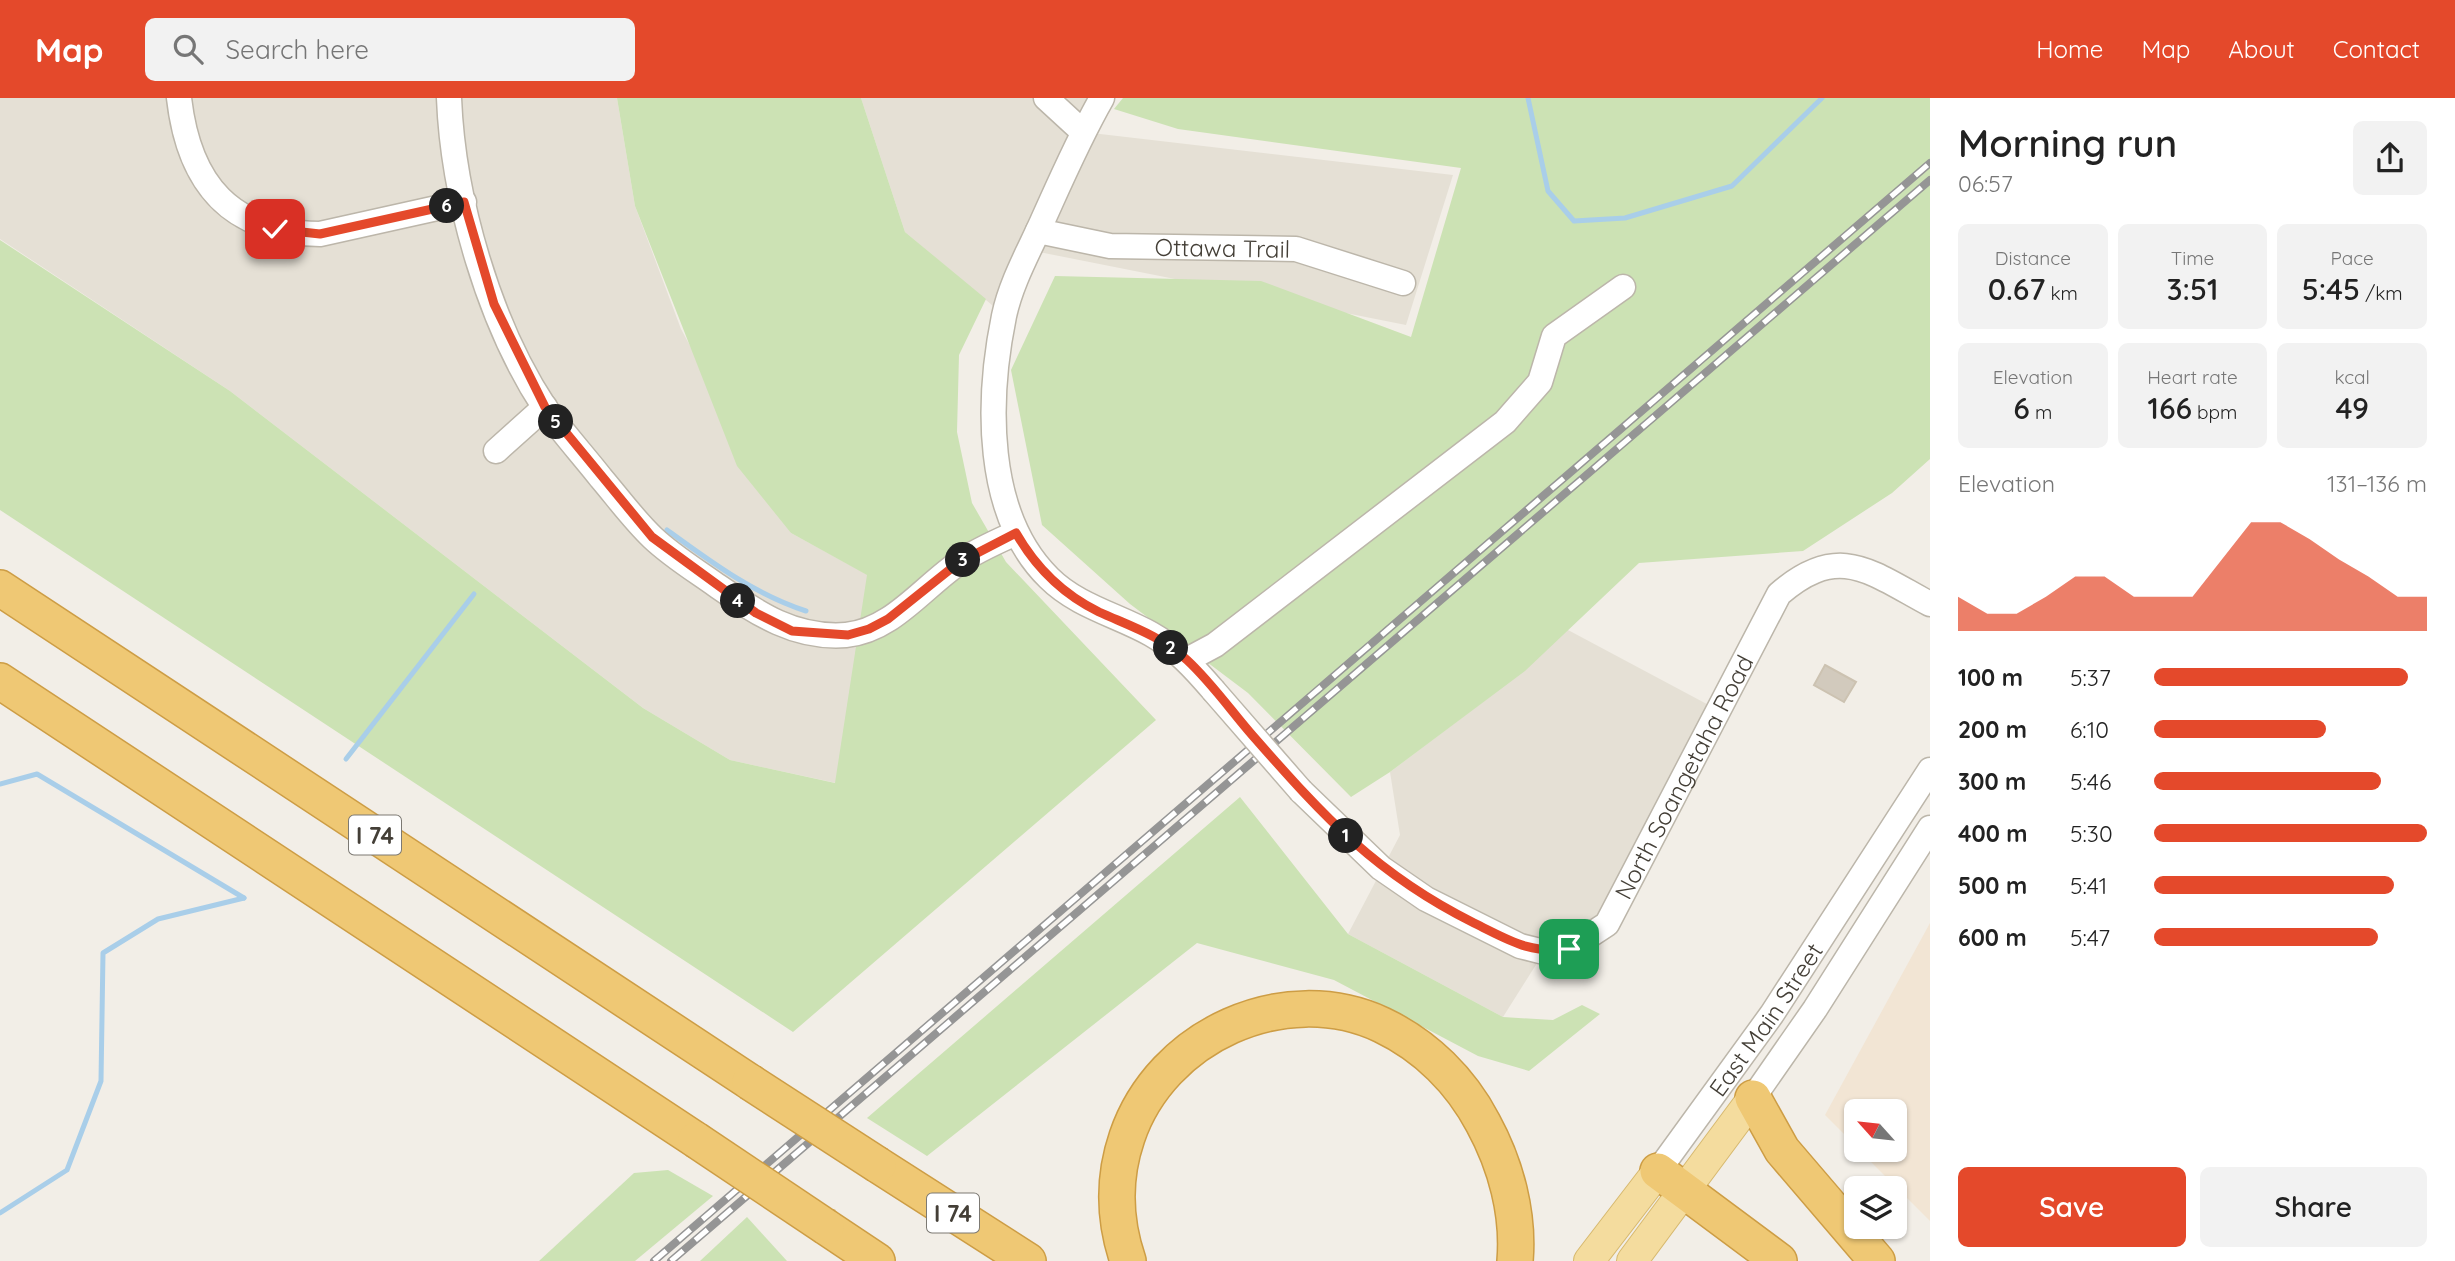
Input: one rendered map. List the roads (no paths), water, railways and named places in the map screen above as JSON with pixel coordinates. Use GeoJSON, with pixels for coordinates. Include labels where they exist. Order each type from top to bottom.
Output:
{"type":"FeatureCollection","features":[{"type":"Feature","properties":{"kind":"highway","name":"I 74"},"geometry":{"type":"LineString","coordinates":[[0,588],[750,1082],[1028,1261]]}},
{"type":"Feature","properties":{"kind":"highway"},"geometry":{"type":"LineString","coordinates":[[0,681],[877,1261]]}},
{"type":"Feature","properties":{"kind":"highway"},"geometry":{"type":"LineString","coordinates":[[1128,1261],[1116,1209],[1122,1152],[1132,1123],[1147,1094],[1168,1066],[1202,1040],[1255,1016],[1288,1011],[1324,1010],[1381,1024],[1408,1040],[1434,1059],[1472,1103],[1499,1157],[1509,1187],[1514,1261]]}},
{"type":"Feature","properties":{"kind":"highway"},"geometry":{"type":"LineString","coordinates":[[1753,1098],[1782,1150],[1877,1261]]}},
{"type":"Feature","properties":{"kind":"highway"},"geometry":{"type":"LineString","coordinates":[[1658,1171],[1779,1261]]}},
{"type":"Feature","properties":{"kind":"main road","name":"East Main Street"},"geometry":{"type":"LineString","coordinates":[[1632,1261],[1753,1098]]}},
{"type":"Feature","properties":{"kind":"main road","name":"East Main Street"},"geometry":{"type":"LineString","coordinates":[[1589,1261],[1658,1171]]}},
{"type":"Feature","properties":{"kind":"street"},"geometry":{"type":"LineString","coordinates":[[178,98],[181,124],[207,184],[221,203],[259,225],[298,234],[320,234],[464,202]]}},
{"type":"Feature","properties":{"kind":"street"},"geometry":{"type":"LineString","coordinates":[[449,98],[450,132],[464,202],[494,304],[545,407],[652,537],[756,613],[792,631],[848,635],[869,629],[888,619],[958,563],[1016,533]]}},
{"type":"Feature","properties":{"kind":"street"},"geometry":{"type":"LineString","coordinates":[[1045,98],[1083,132]]}},
{"type":"Feature","properties":{"kind":"street","name":"North Soangetaha Road"},"geometry":{"type":"LineString","coordinates":[[1102,98],[1083,132],[1038,231],[1004,316],[995,399],[998,476],[1003,506],[1030,557],[1050,580],[1099,612],[1152,635],[1187,660],[1301,791],[1363,852],[1426,899],[1521,946],[1544,952],[1569,949],[1607,925],[1779,594],[1802,574],[1839,564],[1868,571],[1930,604]]}},
{"type":"Feature","properties":{"kind":"street","name":"Ottawa Trail"},"geometry":{"type":"LineString","coordinates":[[1038,231],[1110,246],[1296,249],[1403,283]]}},
{"type":"Feature","properties":{"kind":"street"},"geometry":{"type":"LineString","coordinates":[[1187,660],[1215,645],[1505,422],[1540,382],[1554,336],[1623,287]]}},
{"type":"Feature","properties":{"kind":"street"},"geometry":{"type":"LineString","coordinates":[[496,451],[545,407]]}},
{"type":"Feature","properties":{"kind":"street","name":"East Main Street"},"geometry":{"type":"LineString","coordinates":[[1658,1171],[1772,1014],[1930,770]]}},
{"type":"Feature","properties":{"kind":"street","name":"East Main Street"},"geometry":{"type":"LineString","coordinates":[[1753,1098],[1815,1009],[1930,828]]}},
{"type":"Feature","properties":{"kind":"waterway"},"geometry":{"type":"LineString","coordinates":[[1528,98],[1548,191],[1574,221],[1625,218],[1732,186],[1822,98]]}},
{"type":"Feature","properties":{"kind":"waterway"},"geometry":{"type":"LineString","coordinates":[[667,530],[751,586],[806,611]]}},
{"type":"Feature","properties":{"kind":"waterway"},"geometry":{"type":"LineString","coordinates":[[346,759],[474,594]]}},
{"type":"Feature","properties":{"kind":"waterway"},"geometry":{"type":"LineString","coordinates":[[0,784],[37,774],[244,898]]}},
{"type":"Feature","properties":{"kind":"waterway"},"geometry":{"type":"LineString","coordinates":[[0,1213],[67,1170],[101,1081],[103,953],[158,919],[244,898]]}},
{"type":"Feature","properties":{"kind":"railway"},"geometry":{"type":"LineString","coordinates":[[654,1261],[1930,163]]}},
{"type":"Feature","properties":{"kind":"railway"},"geometry":{"type":"LineString","coordinates":[[671,1261],[1930,180]]}}]}
